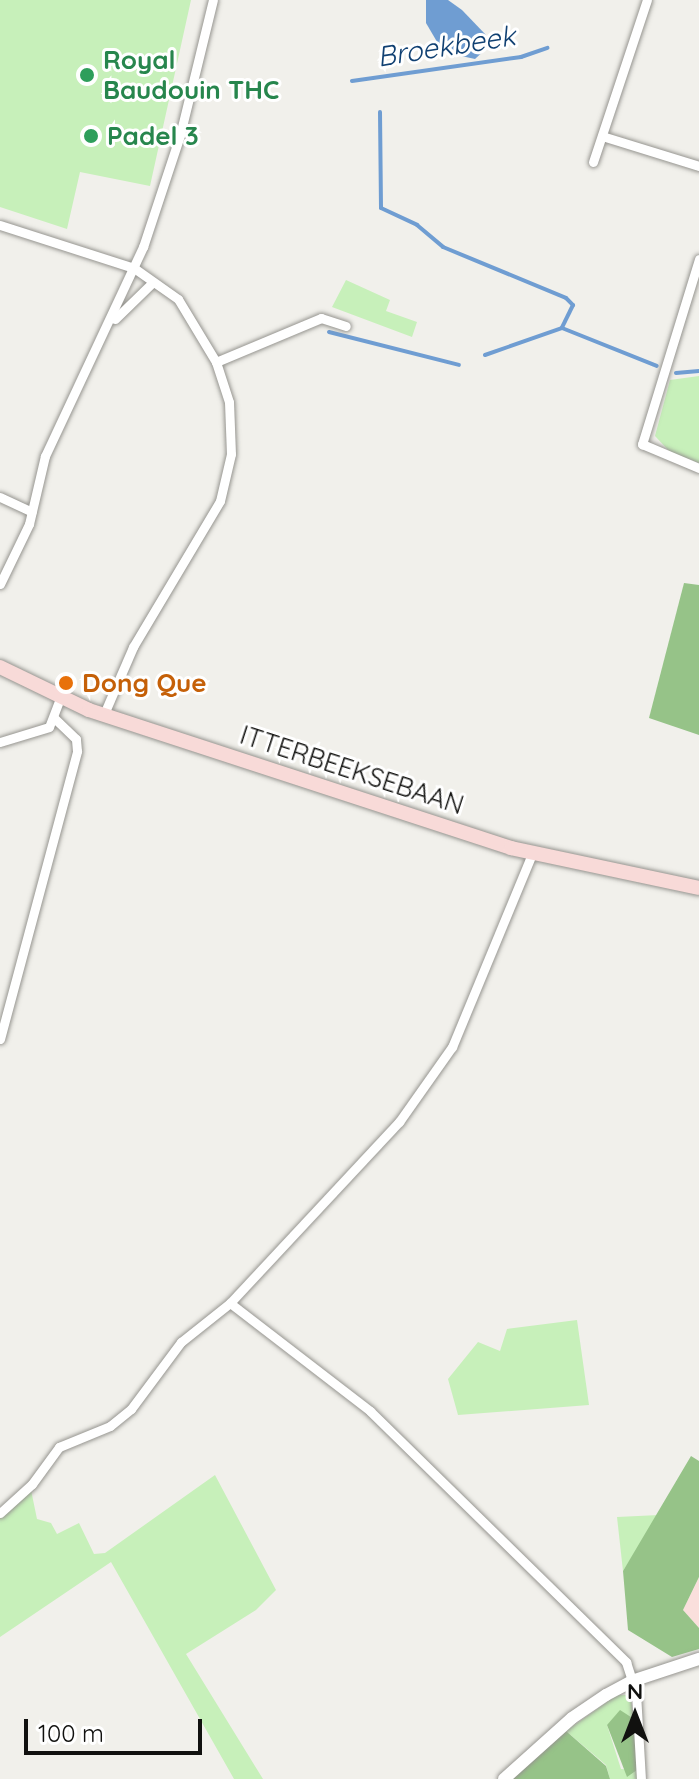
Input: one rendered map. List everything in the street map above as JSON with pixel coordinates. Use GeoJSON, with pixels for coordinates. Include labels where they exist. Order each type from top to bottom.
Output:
{"type":"FeatureCollection","features":[{"type":"Feature","properties":{"kind":"main road","name":"ITTERBEEKSEBAAN"},"geometry":{"type":"LineString","coordinates":[[0,667],[60,699],[532,854],[699,888]]}},
{"type":"Feature","properties":{"kind":"street"},"geometry":{"type":"LineString","coordinates":[[0,584],[32,512],[45,456],[134,268],[180,135],[213,0]]}},
{"type":"Feature","properties":{"kind":"street"},"geometry":{"type":"LineString","coordinates":[[593,162],[647,0]]}},
{"type":"Feature","properties":{"kind":"street"},"geometry":{"type":"LineString","coordinates":[[602,136],[699,166]]}},
{"type":"Feature","properties":{"kind":"street"},"geometry":{"type":"LineString","coordinates":[[0,225],[134,268],[178,299],[216,362],[230,413],[231,454],[225,487],[206,528],[133,647],[104,714]]}},
{"type":"Feature","properties":{"kind":"street"},"geometry":{"type":"LineString","coordinates":[[699,259],[642,444],[699,468]]}},
{"type":"Feature","properties":{"kind":"street"},"geometry":{"type":"LineString","coordinates":[[109,324],[153,282]]}},
{"type":"Feature","properties":{"kind":"street"},"geometry":{"type":"LineString","coordinates":[[216,362],[321,318],[346,326]]}},
{"type":"Feature","properties":{"kind":"street"},"geometry":{"type":"LineString","coordinates":[[0,497],[32,512]]}},
{"type":"Feature","properties":{"kind":"street"},"geometry":{"type":"LineString","coordinates":[[0,742],[49,727],[60,699]]}},
{"type":"Feature","properties":{"kind":"street"},"geometry":{"type":"LineString","coordinates":[[0,1039],[77,751],[76,739],[54,718]]}},
{"type":"Feature","properties":{"kind":"street"},"geometry":{"type":"LineString","coordinates":[[0,1513],[32,1484],[59,1447],[101,1431],[131,1409],[181,1342],[230,1303],[407,1111],[452,1047],[532,854]]}},
{"type":"Feature","properties":{"kind":"street"},"geometry":{"type":"LineString","coordinates":[[230,1303],[370,1411],[626,1662],[632,1681],[641,1779]]}},
{"type":"Feature","properties":{"kind":"street"},"geometry":{"type":"LineString","coordinates":[[504,1779],[572,1718],[632,1681],[699,1659]]}},
{"type":"Feature","properties":{"kind":"shaded area"},"geometry":{"type":"Polygon","coordinates":[[[699,1577],[699,1628],[683,1610],[699,1577]]]}},
{"type":"Feature","properties":{"kind":"green space","name":"Royal Baudouin THC"},"geometry":{"type":"Polygon","coordinates":[[[0,0],[191,0],[150,186],[80,172],[67,229],[0,207],[0,0]]]}},
{"type":"Feature","properties":{"kind":"green space"},"geometry":{"type":"Polygon","coordinates":[[[346,280],[390,300],[386,311],[417,322],[412,337],[332,307],[346,280]]]}},
{"type":"Feature","properties":{"kind":"green space"},"geometry":{"type":"Polygon","coordinates":[[[699,376],[699,463],[670,452],[655,436],[670,380],[699,376]]]}},
{"type":"Feature","properties":{"kind":"green space"},"geometry":{"type":"Polygon","coordinates":[[[684,583],[699,585],[699,735],[649,718],[684,583]]]}},
{"type":"Feature","properties":{"kind":"green space"},"geometry":{"type":"Polygon","coordinates":[[[577,1320],[589,1405],[458,1415],[448,1379],[478,1342],[500,1351],[507,1329],[577,1320]]]}},
{"type":"Feature","properties":{"kind":"green space"},"geometry":{"type":"Polygon","coordinates":[[[691,1456],[699,1461],[699,1577],[683,1610],[699,1628],[699,1649],[672,1657],[628,1630],[623,1571],[691,1456]]]}},
{"type":"Feature","properties":{"kind":"green space"},"geometry":{"type":"Polygon","coordinates":[[[215,1475],[276,1590],[256,1610],[186,1654],[263,1779],[234,1779],[111,1562],[0,1637],[0,1517],[31,1490],[37,1519],[51,1523],[57,1534],[79,1523],[94,1554],[105,1553],[215,1475]]]}},
{"type":"Feature","properties":{"kind":"green space"},"geometry":{"type":"Polygon","coordinates":[[[659,1515],[623,1571],[617,1517],[659,1515]]]}},
{"type":"Feature","properties":{"kind":"green space"},"geometry":{"type":"Polygon","coordinates":[[[617,1695],[630,1695],[634,1719],[607,1725],[621,1769],[637,1770],[638,1779],[610,1779],[606,1765],[566,1731],[617,1695]]]}},
{"type":"Feature","properties":{"kind":"green space"},"geometry":{"type":"Polygon","coordinates":[[[620,1710],[634,1719],[637,1770],[627,1777],[607,1725],[620,1710]]]}},
{"type":"Feature","properties":{"kind":"green space"},"geometry":{"type":"Polygon","coordinates":[[[566,1731],[606,1766],[610,1779],[513,1779],[566,1731]]]}},
{"type":"Feature","properties":{"kind":"water"},"geometry":{"type":"Polygon","coordinates":[[[426,0],[448,0],[462,10],[486,35],[488,47],[475,59],[443,52],[426,23],[426,0]]]}},
{"type":"Feature","properties":{"kind":"waterway","name":"Broekbeek"},"geometry":{"type":"LineString","coordinates":[[352,81],[521,57],[547,48]]}},
{"type":"Feature","properties":{"kind":"waterway","name":"Broekbeek"},"geometry":{"type":"LineString","coordinates":[[380,112],[381,208],[417,225],[443,247],[566,298],[573,305],[562,328]]}},
{"type":"Feature","properties":{"kind":"waterway","name":"Broekbeek"},"geometry":{"type":"LineString","coordinates":[[485,355],[562,328],[657,366]]}},
{"type":"Feature","properties":{"kind":"waterway","name":"Broekbeek"},"geometry":{"type":"LineString","coordinates":[[329,332],[459,365]]}},
{"type":"Feature","properties":{"kind":"waterway","name":"Broekbeek"},"geometry":{"type":"LineString","coordinates":[[676,373],[699,371]]}},
{"type":"Feature","properties":{"kind":"place","name":"Royal Baudouin THC"},"geometry":{"type":"Point","coordinates":[87,75]}},
{"type":"Feature","properties":{"kind":"place","name":"Padel 3"},"geometry":{"type":"Point","coordinates":[91,136]}},
{"type":"Feature","properties":{"kind":"place","name":"Dong Que"},"geometry":{"type":"Point","coordinates":[66,683]}}]}
